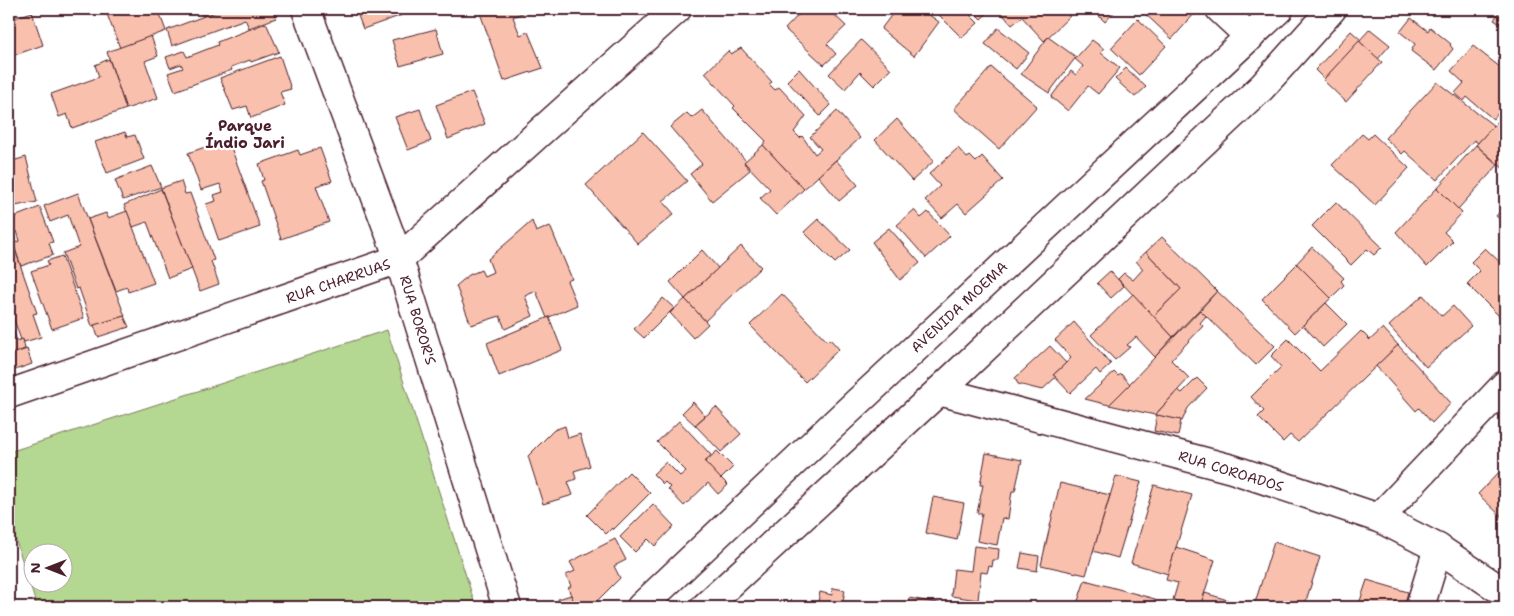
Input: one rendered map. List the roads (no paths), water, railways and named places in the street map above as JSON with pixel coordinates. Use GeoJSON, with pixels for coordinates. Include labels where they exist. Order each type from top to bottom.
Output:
{"type":"FeatureCollection","features":[{"type":"Feature","properties":{"kind":"street","name":"RUA BOROR'S"},"geometry":{"type":"LineString","coordinates":[[306,9],[400,259],[507,607]]}},
{"type":"Feature","properties":{"kind":"street","name":"RUA CHARRUAS"},"geometry":{"type":"LineString","coordinates":[[9,394],[400,259],[677,9]]}},
{"type":"Feature","properties":{"kind":"street"},"geometry":{"type":"LineString","coordinates":[[1220,9],[1250,37]]}},
{"type":"Feature","properties":{"kind":"street","name":"AVENIDA MOEMA"},"geometry":{"type":"LineString","coordinates":[[641,607],[1279,9]]}},
{"type":"Feature","properties":{"kind":"street"},"geometry":{"type":"LineString","coordinates":[[705,607],[939,391],[1262,87],[1332,9]]}},
{"type":"Feature","properties":{"kind":"street"},"geometry":{"type":"LineString","coordinates":[[1379,518],[1505,386]]}},
{"type":"Feature","properties":{"kind":"street","name":"RUA COROADOS"},"geometry":{"type":"LineString","coordinates":[[939,391],[1232,469],[1379,518],[1438,548],[1505,593]]}},
{"type":"Feature","properties":{"kind":"street"},"geometry":{"type":"LineString","coordinates":[[1420,607],[1438,548]]}},
{"type":"Feature","properties":{"kind":"district","name":"Parque Índio Jari"},"geometry":{"type":"Point","coordinates":[245,134]}}]}
